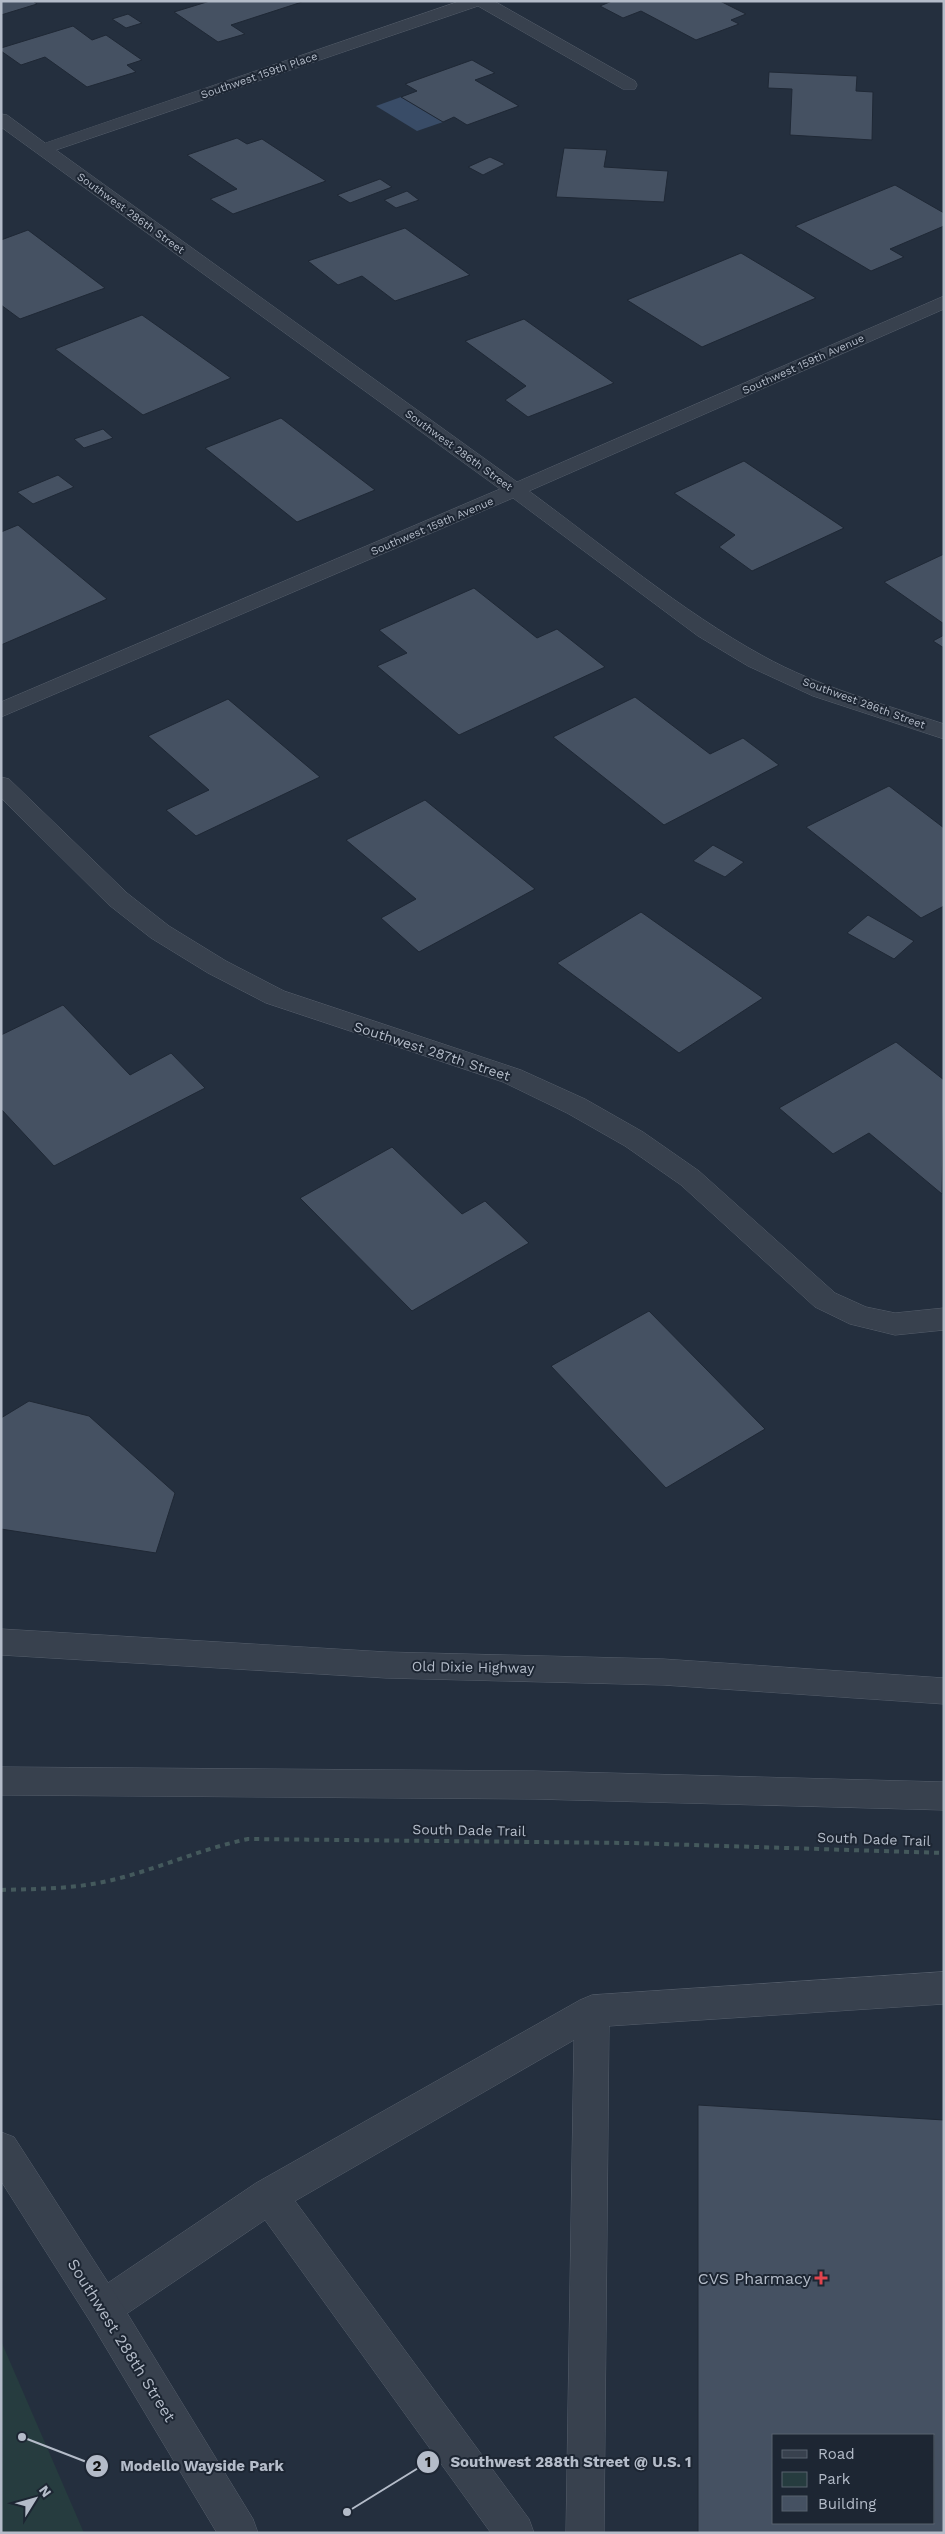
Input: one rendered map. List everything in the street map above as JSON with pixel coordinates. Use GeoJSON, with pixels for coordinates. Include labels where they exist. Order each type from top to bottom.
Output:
{"type":"FeatureCollection","features":[{"type":"Feature","properties":{"kind":"street","name":"Southwest 159th Place"},"geometry":{"type":"LineString","coordinates":[[43,149],[476,1]]}},
{"type":"Feature","properties":{"kind":"street"},"geometry":{"type":"LineString","coordinates":[[482,1],[629,85]]}},
{"type":"Feature","properties":{"kind":"street","name":"Southwest 286th Street"},"geometry":{"type":"LineString","coordinates":[[1,119],[515,490],[706,631],[756,661],[821,691],[944,732]]}},
{"type":"Feature","properties":{"kind":"street","name":"Southwest 159th Avenue"},"geometry":{"type":"LineString","coordinates":[[1,710],[515,490],[944,302]]}},
{"type":"Feature","properties":{"kind":"street","name":"Southwest 287th Street"},"geometry":{"type":"LineString","coordinates":[[1,784],[118,899],[160,932],[217,967],[275,996],[512,1076],[576,1106],[634,1139],[690,1178],[826,1300],[860,1316],[895,1324],[944,1319]]}},
{"type":"Feature","properties":{"kind":"street","name":"Old Dixie Highway"},"geometry":{"type":"LineString","coordinates":[[1,1642],[386,1665],[616,1670],[944,1691]]}},
{"type":"Feature","properties":{"kind":"street"},"geometry":{"type":"LineString","coordinates":[[1,1782],[534,1784],[944,1796]]}},
{"type":"Feature","properties":{"kind":"street"},"geometry":{"type":"LineString","coordinates":[[103,2308],[269,2196],[592,2011],[944,1988]]}},
{"type":"Feature","properties":{"kind":"street"},"geometry":{"type":"LineString","coordinates":[[585,2533],[592,2011]]}},
{"type":"Feature","properties":{"kind":"street","name":"Southwest 288th Street"},"geometry":{"type":"LineString","coordinates":[[1,2149],[103,2308],[239,2533]]}},
{"type":"Feature","properties":{"kind":"street"},"geometry":{"type":"LineString","coordinates":[[269,2196],[515,2533]]}},
{"type":"Feature","properties":{"kind":"path","name":"South Dade Trail"},"geometry":{"type":"LineString","coordinates":[[1,1890],[33,1891],[90,1885],[126,1876],[218,1844],[248,1838],[631,1843],[944,1853]]}},
{"type":"Feature","properties":{"kind":"green space"},"geometry":{"type":"Polygon","coordinates":[[[1,2341],[84,2533],[1,2533],[1,2341]]]}},
{"type":"Feature","properties":{"kind":"water"},"geometry":{"type":"Polygon","coordinates":[[[401,97],[443,122],[417,131],[376,106],[401,97]]]}},
{"type":"Feature","properties":{"kind":"building"},"geometry":{"type":"Polygon","coordinates":[[[1,1],[33,1],[37,4],[1,15],[1,1]]]}},
{"type":"Feature","properties":{"kind":"building"},"geometry":{"type":"Polygon","coordinates":[[[210,1],[302,2],[231,25],[245,34],[218,42],[174,12],[210,1]]]}},
{"type":"Feature","properties":{"kind":"building"},"geometry":{"type":"Polygon","coordinates":[[[612,1],[720,1],[746,14],[731,20],[739,24],[696,40],[641,11],[623,18],[600,6],[612,1]]]}},
{"type":"Feature","properties":{"kind":"building"},"geometry":{"type":"Polygon","coordinates":[[[128,14],[142,23],[126,28],[112,19],[128,14]]]}},
{"type":"Feature","properties":{"kind":"building"},"geometry":{"type":"Polygon","coordinates":[[[73,26],[92,40],[106,35],[142,60],[127,65],[136,72],[87,87],[45,57],[21,65],[1,51],[1,48],[73,26]]]}},
{"type":"Feature","properties":{"kind":"building"},"geometry":{"type":"Polygon","coordinates":[[[472,60],[495,73],[475,80],[519,106],[467,125],[454,117],[443,122],[401,97],[417,91],[405,84],[472,60]]]}},
{"type":"Feature","properties":{"kind":"building"},"geometry":{"type":"Polygon","coordinates":[[[769,72],[857,76],[856,91],[873,92],[872,140],[790,135],[792,89],[768,88],[769,72]]]}},
{"type":"Feature","properties":{"kind":"building"},"geometry":{"type":"Polygon","coordinates":[[[237,138],[247,144],[262,139],[326,181],[233,214],[210,199],[237,189],[187,155],[237,138]]]}},
{"type":"Feature","properties":{"kind":"building"},"geometry":{"type":"Polygon","coordinates":[[[564,148],[607,150],[604,167],[668,171],[664,202],[556,197],[564,148]]]}},
{"type":"Feature","properties":{"kind":"building"},"geometry":{"type":"Polygon","coordinates":[[[490,157],[505,164],[483,175],[468,167],[490,157]]]}},
{"type":"Feature","properties":{"kind":"building"},"geometry":{"type":"Polygon","coordinates":[[[380,179],[392,187],[350,203],[337,195],[380,179]]]}},
{"type":"Feature","properties":{"kind":"building"},"geometry":{"type":"Polygon","coordinates":[[[895,185],[944,213],[944,226],[890,249],[904,257],[871,271],[795,226],[895,185]]]}},
{"type":"Feature","properties":{"kind":"building"},"geometry":{"type":"Polygon","coordinates":[[[407,191],[419,200],[396,208],[384,200],[407,191]]]}},
{"type":"Feature","properties":{"kind":"building"},"geometry":{"type":"Polygon","coordinates":[[[405,228],[470,275],[395,301],[362,276],[338,285],[308,261],[405,228]]]}},
{"type":"Feature","properties":{"kind":"building"},"geometry":{"type":"Polygon","coordinates":[[[28,230],[105,288],[20,319],[1,305],[1,240],[28,230]]]}},
{"type":"Feature","properties":{"kind":"building"},"geometry":{"type":"Polygon","coordinates":[[[741,253],[816,298],[702,347],[627,300],[741,253]]]}},
{"type":"Feature","properties":{"kind":"building"},"geometry":{"type":"Polygon","coordinates":[[[142,315],[231,378],[143,415],[55,349],[142,315]]]}},
{"type":"Feature","properties":{"kind":"building"},"geometry":{"type":"Polygon","coordinates":[[[524,319],[614,383],[528,417],[505,400],[526,386],[465,341],[524,319]]]}},
{"type":"Feature","properties":{"kind":"building"},"geometry":{"type":"Polygon","coordinates":[[[281,418],[375,490],[297,522],[205,448],[281,418]]]}},
{"type":"Feature","properties":{"kind":"building"},"geometry":{"type":"Polygon","coordinates":[[[103,429],[113,438],[84,448],[74,439],[103,429]]]}},
{"type":"Feature","properties":{"kind":"building"},"geometry":{"type":"Polygon","coordinates":[[[744,461],[844,528],[752,571],[719,547],[735,535],[674,493],[744,461]]]}},
{"type":"Feature","properties":{"kind":"building"},"geometry":{"type":"Polygon","coordinates":[[[58,475],[74,487],[33,504],[17,492],[58,475]]]}},
{"type":"Feature","properties":{"kind":"building"},"geometry":{"type":"Polygon","coordinates":[[[18,525],[107,599],[1,645],[1,532],[18,525]]]}},
{"type":"Feature","properties":{"kind":"building"},"geometry":{"type":"Polygon","coordinates":[[[944,554],[944,624],[884,582],[944,554]]]}},
{"type":"Feature","properties":{"kind":"building"},"geometry":{"type":"Polygon","coordinates":[[[474,588],[537,638],[557,629],[605,667],[459,735],[377,666],[407,653],[379,630],[474,588]]]}},
{"type":"Feature","properties":{"kind":"building"},"geometry":{"type":"Polygon","coordinates":[[[944,635],[944,648],[933,641],[944,635]]]}},
{"type":"Feature","properties":{"kind":"building"},"geometry":{"type":"Polygon","coordinates":[[[635,697],[710,754],[743,738],[779,765],[664,825],[553,737],[635,697]]]}},
{"type":"Feature","properties":{"kind":"building"},"geometry":{"type":"Polygon","coordinates":[[[228,699],[320,777],[196,836],[166,810],[209,790],[148,736],[228,699]]]}},
{"type":"Feature","properties":{"kind":"building"},"geometry":{"type":"Polygon","coordinates":[[[889,786],[944,828],[944,906],[921,918],[806,827],[889,786]]]}},
{"type":"Feature","properties":{"kind":"building"},"geometry":{"type":"Polygon","coordinates":[[[425,800],[535,889],[419,952],[381,918],[416,899],[346,840],[425,800]]]}},
{"type":"Feature","properties":{"kind":"building"},"geometry":{"type":"Polygon","coordinates":[[[713,845],[744,862],[725,877],[693,861],[713,845]]]}},
{"type":"Feature","properties":{"kind":"building"},"geometry":{"type":"Polygon","coordinates":[[[641,912],[763,998],[679,1053],[557,963],[641,912]]]}},
{"type":"Feature","properties":{"kind":"building"},"geometry":{"type":"Polygon","coordinates":[[[868,915],[914,941],[894,959],[847,933],[868,915]]]}},
{"type":"Feature","properties":{"kind":"building"},"geometry":{"type":"Polygon","coordinates":[[[63,1005],[130,1075],[171,1053],[205,1088],[54,1166],[1,1109],[1,1035],[63,1005]]]}},
{"type":"Feature","properties":{"kind":"building"},"geometry":{"type":"Polygon","coordinates":[[[896,1042],[944,1080],[942,1194],[869,1133],[833,1154],[779,1108],[896,1042]]]}},
{"type":"Feature","properties":{"kind":"building"},"geometry":{"type":"Polygon","coordinates":[[[392,1147],[462,1214],[485,1201],[529,1243],[412,1311],[300,1198],[392,1147]]]}},
{"type":"Feature","properties":{"kind":"building"},"geometry":{"type":"Polygon","coordinates":[[[649,1311],[765,1429],[666,1488],[551,1366],[649,1311]]]}},
{"type":"Feature","properties":{"kind":"building"},"geometry":{"type":"Polygon","coordinates":[[[29,1401],[89,1416],[175,1493],[156,1553],[1,1529],[1,1418],[29,1401]]]}},
{"type":"Feature","properties":{"kind":"building","name":"CVS Pharmacy"},"geometry":{"type":"Polygon","coordinates":[[[698,2105],[944,2120],[944,2533],[698,2533],[698,2105]]]}},
{"type":"Feature","properties":{"kind":"place","name":"CVS Pharmacy"},"geometry":{"type":"Point","coordinates":[821,2278]}},
{"type":"Feature","properties":{"kind":"place","name":"Modello Wayside Park"},"geometry":{"type":"Point","coordinates":[22,2437]}},
{"type":"Feature","properties":{"kind":"place","name":"Southwest 288th Street @ U.S. 1"},"geometry":{"type":"Point","coordinates":[347,2512]}}]}
